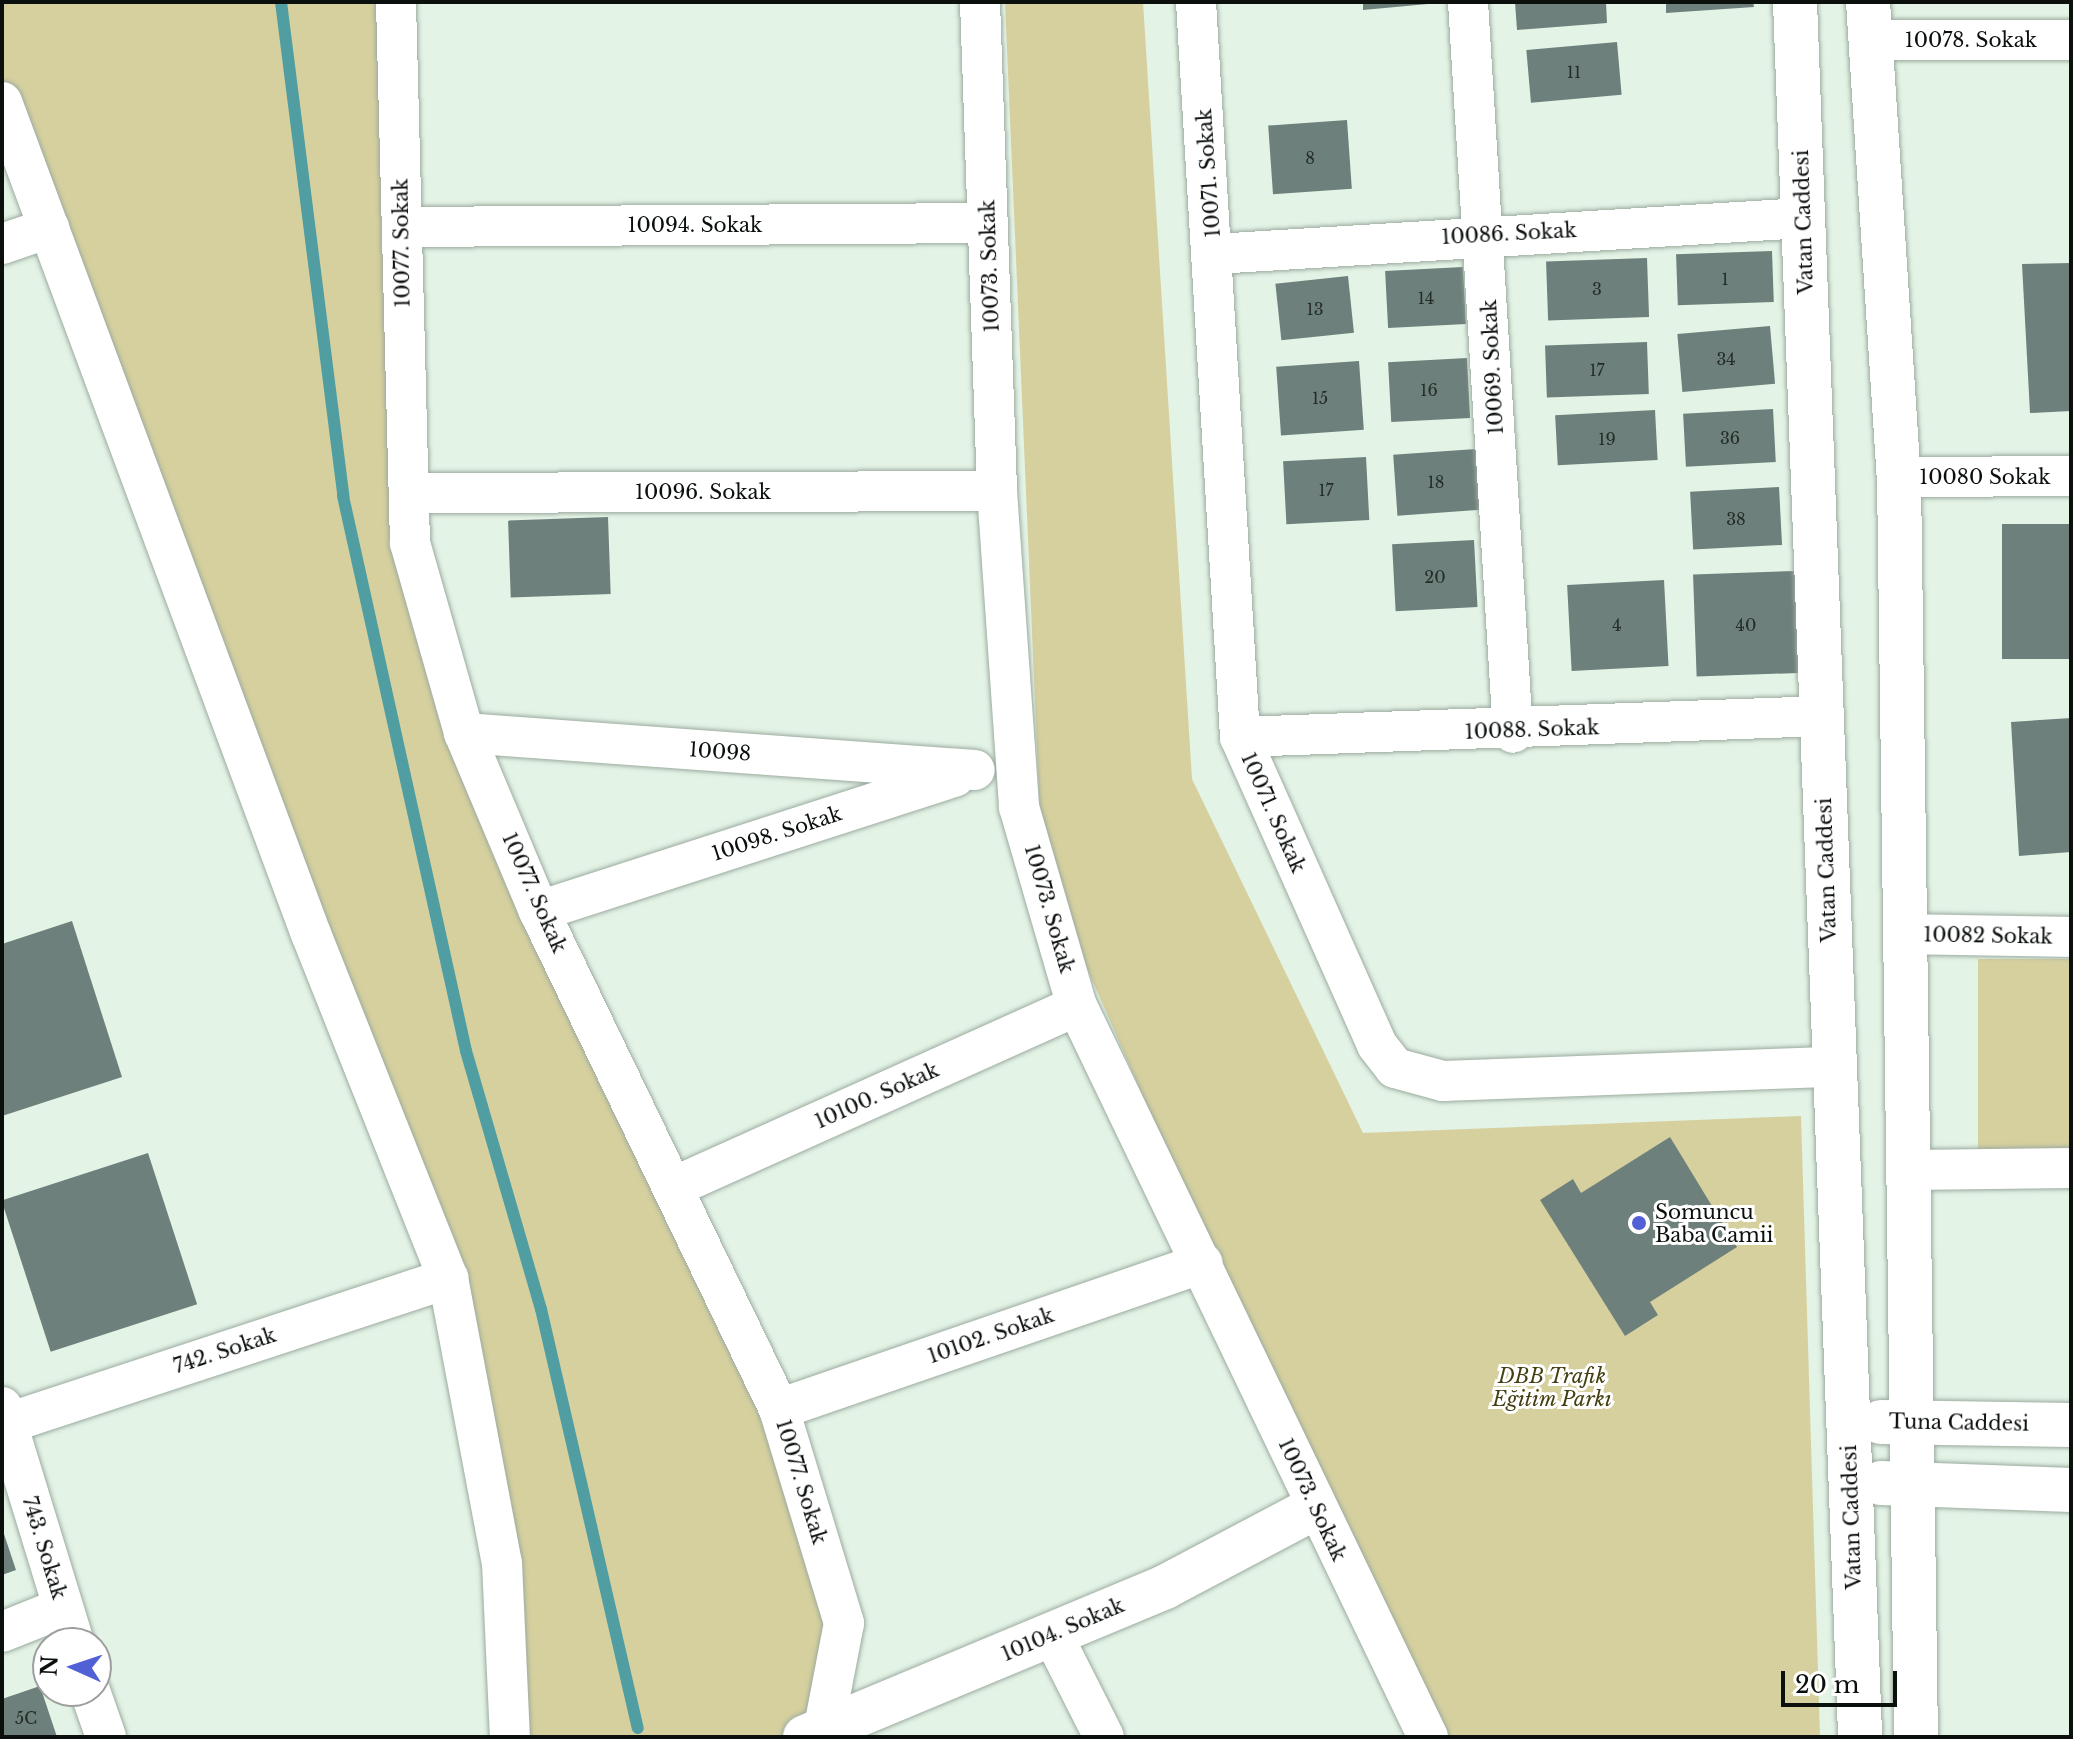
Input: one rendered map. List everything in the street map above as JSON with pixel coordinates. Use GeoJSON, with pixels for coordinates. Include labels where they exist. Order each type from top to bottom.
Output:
{"type":"FeatureCollection","features":[{"type":"Feature","properties":{"kind":"street","name":"10077. Sokak"},"geometry":{"type":"LineString","coordinates":[[396,2],[410,543],[464,733],[539,911],[678,1185],[779,1409],[844,1623],[815,1735]]}},
{"type":"Feature","properties":{"kind":"street","name":"10073. Sokak"},"geometry":{"type":"LineString","coordinates":[[980,2],[997,491],[1019,807],[1077,1006],[1203,1263],[1314,1508],[1428,1737]]}},
{"type":"Feature","properties":{"kind":"street","name":"10071. Sokak"},"geometry":{"type":"LineString","coordinates":[[1196,2],[1215,254],[1240,737],[1377,1045],[1395,1068],[1443,1081],[1833,1067]]}},
{"type":"Feature","properties":{"kind":"street","name":"10069. Sokak"},"geometry":{"type":"LineString","coordinates":[[1468,2],[1485,235],[1513,733]]}},
{"type":"Feature","properties":{"kind":"street","name":"Vatan Caddesi"},"geometry":{"type":"LineString","coordinates":[[1795,2],[1860,1737]]}},
{"type":"Feature","properties":{"kind":"street","name":"10078. Sokak"},"geometry":{"type":"LineString","coordinates":[[1870,21],[2071,40]]}},
{"type":"Feature","properties":{"kind":"street"},"geometry":{"type":"LineString","coordinates":[[1870,21],[1899,477],[1910,1170],[1909,1422],[1916,1737]]}},
{"type":"Feature","properties":{"kind":"street"},"geometry":{"type":"LineString","coordinates":[[2,102],[311,934],[448,1278],[502,1563],[510,1737]]}},
{"type":"Feature","properties":{"kind":"street","name":"10086. Sokak"},"geometry":{"type":"LineString","coordinates":[[1215,254],[1485,235],[1804,218]]}},
{"type":"Feature","properties":{"kind":"street","name":"10094. Sokak"},"geometry":{"type":"LineString","coordinates":[[402,227],[988,223]]}},
{"type":"Feature","properties":{"kind":"street"},"geometry":{"type":"LineString","coordinates":[[2,244],[49,228]]}},
{"type":"Feature","properties":{"kind":"street","name":"10080 Sokak"},"geometry":{"type":"LineString","coordinates":[[1899,477],[2071,476]]}},
{"type":"Feature","properties":{"kind":"street","name":"10096. Sokak"},"geometry":{"type":"LineString","coordinates":[[409,493],[997,491]]}},
{"type":"Feature","properties":{"kind":"street","name":"10088. Sokak"},"geometry":{"type":"LineString","coordinates":[[1240,737],[1513,733],[1823,716]]}},
{"type":"Feature","properties":{"kind":"street","name":"10098"},"geometry":{"type":"LineString","coordinates":[[464,733],[975,770]]}},
{"type":"Feature","properties":{"kind":"street","name":"10098. Sokak"},"geometry":{"type":"LineString","coordinates":[[539,911],[975,770],[1017,761]]}},
{"type":"Feature","properties":{"kind":"street","name":"10082 Sokak"},"geometry":{"type":"LineString","coordinates":[[1905,934],[2071,937]]}},
{"type":"Feature","properties":{"kind":"street","name":"10100. Sokak"},"geometry":{"type":"LineString","coordinates":[[678,1185],[1077,1006]]}},
{"type":"Feature","properties":{"kind":"street"},"geometry":{"type":"LineString","coordinates":[[1910,1170],[2071,1168]]}},
{"type":"Feature","properties":{"kind":"street","name":"10102. Sokak"},"geometry":{"type":"LineString","coordinates":[[779,1409],[1203,1263]]}},
{"type":"Feature","properties":{"kind":"street","name":"742. Sokak"},"geometry":{"type":"LineString","coordinates":[[4,1418],[448,1278]]}},
{"type":"Feature","properties":{"kind":"street","name":"743. Sokak"},"geometry":{"type":"LineString","coordinates":[[4,1418],[68,1625]]}},
{"type":"Feature","properties":{"kind":"street","name":"Tuna Caddesi"},"geometry":{"type":"LineString","coordinates":[[1848,1423],[2071,1425]]}},
{"type":"Feature","properties":{"kind":"street"},"geometry":{"type":"LineString","coordinates":[[1851,1480],[1910,1486],[2071,1490]]}},
{"type":"Feature","properties":{"kind":"street","name":"10104. Sokak"},"geometry":{"type":"LineString","coordinates":[[815,1735],[1165,1587],[1314,1508]]}},
{"type":"Feature","properties":{"kind":"street"},"geometry":{"type":"LineString","coordinates":[[2,1632],[68,1625]]}},
{"type":"Feature","properties":{"kind":"street"},"geometry":{"type":"LineString","coordinates":[[1052,1634],[1104,1737]]}},
{"type":"Feature","properties":{"kind":"street"},"geometry":{"type":"LineString","coordinates":[[96,1707],[106,1737]]}},
{"type":"Feature","properties":{"kind":"green space"},"geometry":{"type":"Polygon","coordinates":[[[2,2],[396,2],[409,493],[464,733],[678,1185],[844,1623],[822,1737],[510,1737],[448,1278],[2,102],[2,2]]]}},
{"type":"Feature","properties":{"kind":"green space","name":"DBB Trafik Eğitim Parkı"},"geometry":{"type":"Polygon","coordinates":[[[1005,2],[1143,2],[1192,779],[1363,1133],[1801,1116],[1820,1737],[1440,1737],[1324,1511],[1042,865],[1005,2]]]}},
{"type":"Feature","properties":{"kind":"green space"},"geometry":{"type":"Polygon","coordinates":[[[1978,959],[2071,959],[2071,1157],[1978,1157],[1978,959]]]}},
{"type":"Feature","properties":{"kind":"building"},"geometry":{"type":"Polygon","coordinates":[[[1363,2],[1428,2],[1428,4],[1363,10],[1363,2]]]}},
{"type":"Feature","properties":{"kind":"building"},"geometry":{"type":"Polygon","coordinates":[[[1515,2],[1606,2],[1607,23],[1517,30],[1515,2]]]}},
{"type":"Feature","properties":{"kind":"building"},"geometry":{"type":"Polygon","coordinates":[[[1666,2],[1753,2],[1754,7],[1666,13],[1666,2]]]}},
{"type":"Feature","properties":{"kind":"building"},"geometry":{"type":"Polygon","coordinates":[[[1617,42],[1622,95],[1531,103],[1526,50],[1617,42]]]}},
{"type":"Feature","properties":{"kind":"building"},"geometry":{"type":"Polygon","coordinates":[[[1347,120],[1352,189],[1273,194],[1268,126],[1347,120]]]}},
{"type":"Feature","properties":{"kind":"building"},"geometry":{"type":"Polygon","coordinates":[[[1772,251],[1774,302],[1678,305],[1676,254],[1772,251]]]}},
{"type":"Feature","properties":{"kind":"building"},"geometry":{"type":"Polygon","coordinates":[[[1647,258],[1649,317],[1548,320],[1546,262],[1647,258]]]}},
{"type":"Feature","properties":{"kind":"building"},"geometry":{"type":"Polygon","coordinates":[[[2071,263],[2071,411],[2030,413],[2022,264],[2071,263]]]}},
{"type":"Feature","properties":{"kind":"building"},"geometry":{"type":"Polygon","coordinates":[[[1463,267],[1466,324],[1388,328],[1385,271],[1463,267]]]}},
{"type":"Feature","properties":{"kind":"building"},"geometry":{"type":"Polygon","coordinates":[[[1348,276],[1354,333],[1281,340],[1275,284],[1348,276]]]}},
{"type":"Feature","properties":{"kind":"building"},"geometry":{"type":"Polygon","coordinates":[[[1770,326],[1775,384],[1682,392],[1677,334],[1770,326]]]}},
{"type":"Feature","properties":{"kind":"building"},"geometry":{"type":"Polygon","coordinates":[[[1647,342],[1649,394],[1547,398],[1545,346],[1647,342]]]}},
{"type":"Feature","properties":{"kind":"building"},"geometry":{"type":"Polygon","coordinates":[[[1467,358],[1470,418],[1391,422],[1388,362],[1467,358]]]}},
{"type":"Feature","properties":{"kind":"building"},"geometry":{"type":"Polygon","coordinates":[[[1359,361],[1364,430],[1281,436],[1276,367],[1359,361]]]}},
{"type":"Feature","properties":{"kind":"building"},"geometry":{"type":"Polygon","coordinates":[[[1773,409],[1776,462],[1686,467],[1683,414],[1773,409]]]}},
{"type":"Feature","properties":{"kind":"building"},"geometry":{"type":"Polygon","coordinates":[[[1655,410],[1658,460],[1558,465],[1555,415],[1655,410]]]}},
{"type":"Feature","properties":{"kind":"building"},"geometry":{"type":"Polygon","coordinates":[[[1476,449],[1480,510],[1397,516],[1393,455],[1476,449]]]}},
{"type":"Feature","properties":{"kind":"building"},"geometry":{"type":"Polygon","coordinates":[[[1366,457],[1369,520],[1286,524],[1283,461],[1366,457]]]}},
{"type":"Feature","properties":{"kind":"building"},"geometry":{"type":"Polygon","coordinates":[[[1779,487],[1782,545],[1693,550],[1690,492],[1779,487]]]}},
{"type":"Feature","properties":{"kind":"building"},"geometry":{"type":"Polygon","coordinates":[[[608,517],[611,594],[511,597],[508,520],[608,517]]]}},
{"type":"Feature","properties":{"kind":"building"},"geometry":{"type":"Polygon","coordinates":[[[2002,524],[2071,524],[2071,659],[2002,659],[2002,524]]]}},
{"type":"Feature","properties":{"kind":"building"},"geometry":{"type":"Polygon","coordinates":[[[1474,540],[1478,607],[1396,611],[1392,544],[1474,540]]]}},
{"type":"Feature","properties":{"kind":"building"},"geometry":{"type":"Polygon","coordinates":[[[1795,571],[1799,673],[1697,676],[1693,575],[1795,571]]]}},
{"type":"Feature","properties":{"kind":"building"},"geometry":{"type":"Polygon","coordinates":[[[1664,580],[1669,666],[1572,671],[1567,585],[1664,580]]]}},
{"type":"Feature","properties":{"kind":"building"},"geometry":{"type":"Polygon","coordinates":[[[2071,718],[2071,852],[2019,856],[2011,722],[2071,718]]]}},
{"type":"Feature","properties":{"kind":"building"},"geometry":{"type":"Polygon","coordinates":[[[72,921],[122,1077],[2,1116],[2,944],[72,921]]]}},
{"type":"Feature","properties":{"kind":"building","name":"Somuncu Baba Camii"},"geometry":{"type":"Polygon","coordinates":[[[1670,1137],[1737,1247],[1650,1302],[1658,1315],[1625,1336],[1540,1200],[1573,1179],[1581,1193],[1670,1137]]]}},
{"type":"Feature","properties":{"kind":"building"},"geometry":{"type":"Polygon","coordinates":[[[148,1153],[197,1304],[51,1352],[2,1200],[148,1153]]]}},
{"type":"Feature","properties":{"kind":"building"},"geometry":{"type":"Polygon","coordinates":[[[2,1528],[16,1570],[2,1575],[2,1528]]]}},
{"type":"Feature","properties":{"kind":"building"},"geometry":{"type":"Polygon","coordinates":[[[32,1689],[32,1707],[47,1707],[57,1737],[2,1737],[2,1699],[32,1689]]]}},
{"type":"Feature","properties":{"kind":"waterway"},"geometry":{"type":"LineString","coordinates":[[281,2],[343,496],[466,1051],[541,1309],[638,1728]]}},
{"type":"Feature","properties":{"kind":"place","name":"Somuncu Baba Camii"},"geometry":{"type":"Point","coordinates":[1639,1223]}}]}
